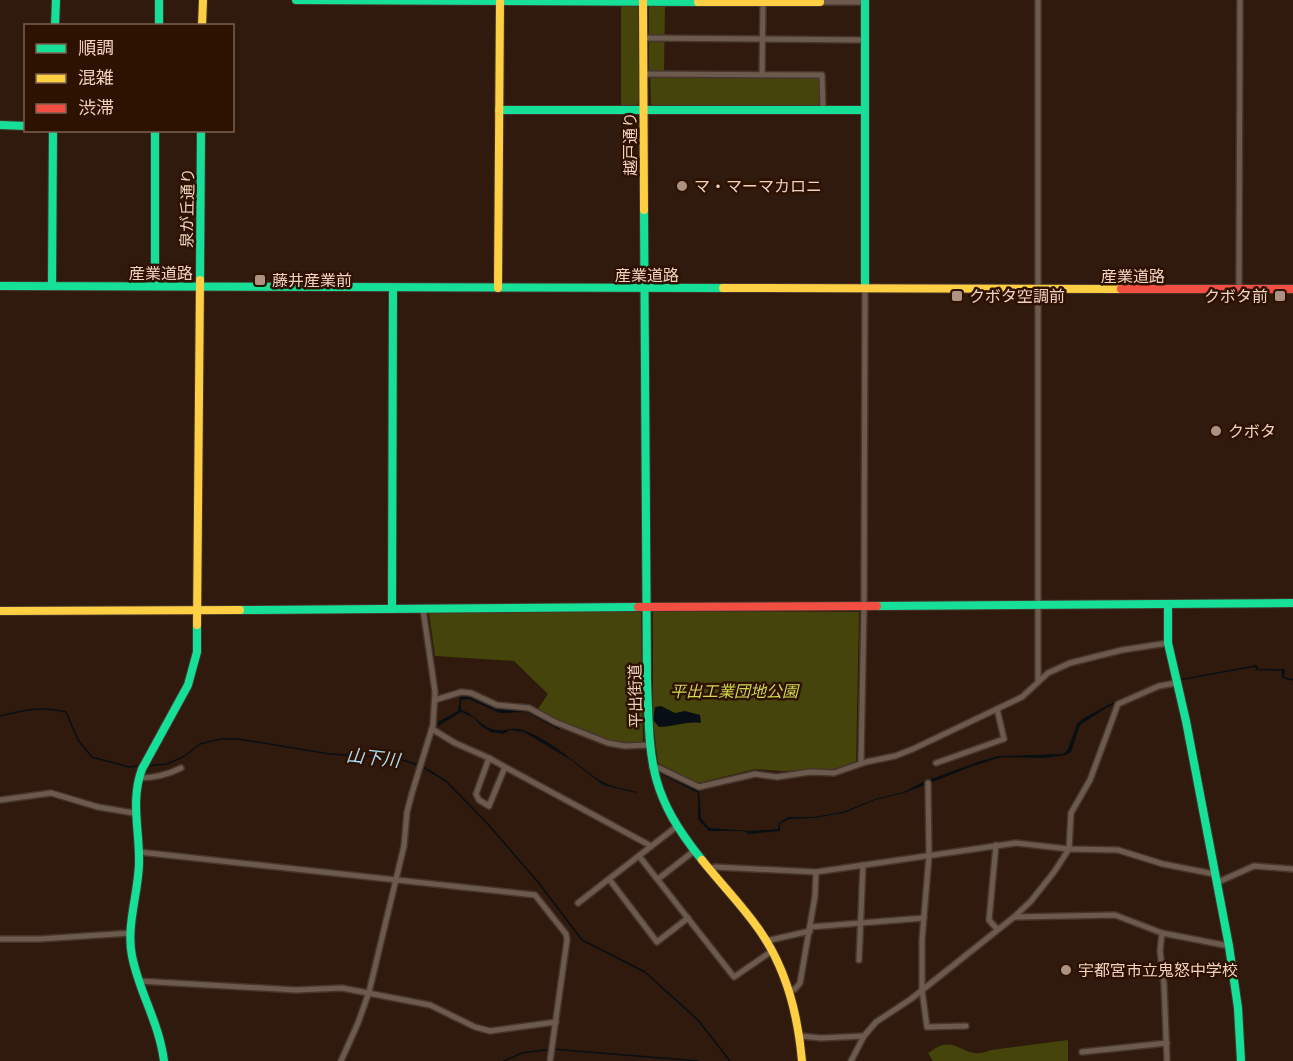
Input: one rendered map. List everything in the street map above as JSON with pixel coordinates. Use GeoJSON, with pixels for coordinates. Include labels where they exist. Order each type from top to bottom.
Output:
{"type":"FeatureCollection","features":[{"type":"Feature","properties":{"kind":"street"},"geometry":{"type":"LineString","coordinates":[[55,24],[56,0]]}},
{"type":"Feature","properties":{"kind":"street"},"geometry":{"type":"LineString","coordinates":[[159,0],[159,24]]}},
{"type":"Feature","properties":{"kind":"street"},"geometry":{"type":"LineString","coordinates":[[202,24],[203,0]]}},
{"type":"Feature","properties":{"kind":"street"},"geometry":{"type":"LineString","coordinates":[[296,0],[865,1],[864,606],[861,763]]}},
{"type":"Feature","properties":{"kind":"street","name":"越戸通り"},"geometry":{"type":"LineString","coordinates":[[643,0],[645,288]]}},
{"type":"Feature","properties":{"kind":"street"},"geometry":{"type":"LineString","coordinates":[[1038,0],[1036,604],[1038,682]]}},
{"type":"Feature","properties":{"kind":"street"},"geometry":{"type":"LineString","coordinates":[[1239,289],[1240,0]]}},
{"type":"Feature","properties":{"kind":"street"},"geometry":{"type":"LineString","coordinates":[[498,288],[500,2]]}},
{"type":"Feature","properties":{"kind":"street"},"geometry":{"type":"LineString","coordinates":[[762,75],[763,2]]}},
{"type":"Feature","properties":{"kind":"street"},"geometry":{"type":"LineString","coordinates":[[643,38],[865,40]]}},
{"type":"Feature","properties":{"kind":"street"},"geometry":{"type":"LineString","coordinates":[[643,74],[822,75],[823,111]]}},
{"type":"Feature","properties":{"kind":"street"},"geometry":{"type":"LineString","coordinates":[[499,110],[865,110]]}},
{"type":"Feature","properties":{"kind":"street"},"geometry":{"type":"LineString","coordinates":[[0,125],[24,126]]}},
{"type":"Feature","properties":{"kind":"street"},"geometry":{"type":"LineString","coordinates":[[52,285],[53,132]]}},
{"type":"Feature","properties":{"kind":"street"},"geometry":{"type":"LineString","coordinates":[[155,132],[155,286]]}},
{"type":"Feature","properties":{"kind":"street","name":"泉が丘通り"},"geometry":{"type":"LineString","coordinates":[[165,1061],[131,949],[140,852],[134,813],[139,778],[182,697],[197,652],[201,132]]}},
{"type":"Feature","properties":{"kind":"street","name":"産業道路"},"geometry":{"type":"LineString","coordinates":[[0,286],[1293,290]]}},
{"type":"Feature","properties":{"kind":"street"},"geometry":{"type":"LineString","coordinates":[[392,609],[393,288]]}},
{"type":"Feature","properties":{"kind":"street","name":"平出街道"},"geometry":{"type":"LineString","coordinates":[[645,288],[649,745],[652,767],[658,790],[676,827],[772,951],[790,990],[800,1036],[801,1061]]}},
{"type":"Feature","properties":{"kind":"street"},"geometry":{"type":"LineString","coordinates":[[0,611],[1293,603]]}},
{"type":"Feature","properties":{"kind":"street"},"geometry":{"type":"LineString","coordinates":[[1168,604],[1168,643],[1186,721],[1229,946],[1238,1008],[1241,1061]]}},
{"type":"Feature","properties":{"kind":"street"},"geometry":{"type":"LineString","coordinates":[[341,1061],[369,992],[404,846],[407,812],[432,729],[435,700],[423,609]]}},
{"type":"Feature","properties":{"kind":"street"},"geometry":{"type":"LineString","coordinates":[[652,767],[659,768],[699,787],[755,774],[777,777],[810,772],[834,773],[861,763],[904,753],[1022,697],[1048,673],[1079,661],[1122,650],[1168,643]]}},
{"type":"Feature","properties":{"kind":"street"},"geometry":{"type":"LineString","coordinates":[[850,1061],[864,1036],[880,1018],[922,990],[1031,901],[1069,849],[1071,813],[1090,780],[1118,704],[1159,686],[1176,683]]}},
{"type":"Feature","properties":{"kind":"street"},"geometry":{"type":"LineString","coordinates":[[435,700],[461,692],[471,693],[497,705],[530,708],[555,722],[608,743],[625,746],[649,745]]}},
{"type":"Feature","properties":{"kind":"street"},"geometry":{"type":"LineString","coordinates":[[936,763],[1004,739],[998,709]]}},
{"type":"Feature","properties":{"kind":"street"},"geometry":{"type":"LineString","coordinates":[[432,729],[651,846]]}},
{"type":"Feature","properties":{"kind":"street"},"geometry":{"type":"LineString","coordinates":[[489,758],[476,794],[479,800],[489,806],[505,767]]}},
{"type":"Feature","properties":{"kind":"street"},"geometry":{"type":"LineString","coordinates":[[139,778],[151,778],[181,768]]}},
{"type":"Feature","properties":{"kind":"street"},"geometry":{"type":"LineString","coordinates":[[928,783],[929,856],[922,990],[927,1027],[966,1026]]}},
{"type":"Feature","properties":{"kind":"street"},"geometry":{"type":"LineString","coordinates":[[0,800],[51,793],[98,807],[134,813]]}},
{"type":"Feature","properties":{"kind":"street"},"geometry":{"type":"LineString","coordinates":[[578,903],[676,827]]}},
{"type":"Feature","properties":{"kind":"street"},"geometry":{"type":"LineString","coordinates":[[709,868],[816,872],[996,845],[1031,843],[1069,849],[1118,850],[1163,864],[1214,874]]}},
{"type":"Feature","properties":{"kind":"street"},"geometry":{"type":"LineString","coordinates":[[996,845],[989,920],[997,929]]}},
{"type":"Feature","properties":{"kind":"street"},"geometry":{"type":"LineString","coordinates":[[658,879],[694,851]]}},
{"type":"Feature","properties":{"kind":"street"},"geometry":{"type":"LineString","coordinates":[[140,852],[538,896],[566,934],[567,940],[550,1061]]}},
{"type":"Feature","properties":{"kind":"street"},"geometry":{"type":"LineString","coordinates":[[639,856],[734,977],[772,951]]}},
{"type":"Feature","properties":{"kind":"street"},"geometry":{"type":"LineString","coordinates":[[859,960],[863,865]]}},
{"type":"Feature","properties":{"kind":"street"},"geometry":{"type":"LineString","coordinates":[[1216,883],[1254,867],[1293,869]]}},
{"type":"Feature","properties":{"kind":"street"},"geometry":{"type":"LineString","coordinates":[[790,990],[795,989],[800,983],[810,929],[816,872]]}},
{"type":"Feature","properties":{"kind":"street"},"geometry":{"type":"LineString","coordinates":[[609,879],[657,942],[688,918]]}},
{"type":"Feature","properties":{"kind":"street"},"geometry":{"type":"LineString","coordinates":[[1014,916],[1115,915],[1162,933],[1229,946]]}},
{"type":"Feature","properties":{"kind":"street"},"geometry":{"type":"LineString","coordinates":[[766,941],[810,929],[924,918]]}},
{"type":"Feature","properties":{"kind":"street"},"geometry":{"type":"LineString","coordinates":[[0,939],[131,933]]}},
{"type":"Feature","properties":{"kind":"street"},"geometry":{"type":"LineString","coordinates":[[1162,933],[1160,951],[1164,984],[1167,1061]]}},
{"type":"Feature","properties":{"kind":"street"},"geometry":{"type":"LineString","coordinates":[[139,981],[296,990],[342,988],[430,1005],[475,1028],[490,1031],[555,1022]]}},
{"type":"Feature","properties":{"kind":"street"},"geometry":{"type":"LineString","coordinates":[[800,1036],[821,1038],[864,1036]]}},
{"type":"Feature","properties":{"kind":"street"},"geometry":{"type":"LineString","coordinates":[[1082,1052],[1167,1044]]}},
{"type":"Feature","properties":{"kind":"green space"},"geometry":{"type":"Polygon","coordinates":[[[652,3],[665,3],[664,72],[649,72],[649,6],[652,3]]]}},
{"type":"Feature","properties":{"kind":"green space"},"geometry":{"type":"Polygon","coordinates":[[[621,6],[639,8],[640,102],[634,107],[621,107],[621,6]]]}},
{"type":"Feature","properties":{"kind":"green space"},"geometry":{"type":"Polygon","coordinates":[[[650,76],[821,76],[821,107],[653,107],[650,76]]]}},
{"type":"Feature","properties":{"kind":"green space"},"geometry":{"type":"Polygon","coordinates":[[[641,611],[643,745],[615,743],[602,739],[575,730],[536,712],[548,694],[514,661],[435,656],[429,613],[641,611]]]}},
{"type":"Feature","properties":{"kind":"green space","name":"平出工業団地公園"},"geometry":{"type":"Polygon","coordinates":[[[653,611],[859,612],[856,762],[830,770],[755,769],[698,783],[658,763],[653,722],[653,611]]]}},
{"type":"Feature","properties":{"kind":"green space"},"geometry":{"type":"Polygon","coordinates":[[[1068,1040],[1068,1061],[933,1061],[928,1053],[947,1045],[953,1045],[969,1052],[982,1053],[1068,1040]]]}},
{"type":"Feature","properties":{"kind":"shaded area"},"geometry":{"type":"Polygon","coordinates":[[[1257,665],[1258,669],[1285,669],[1284,677],[1293,679],[1293,681],[1282,678],[1282,671],[1256,670],[1255,667],[1159,684],[1106,708],[1080,725],[1071,752],[1066,755],[1043,758],[1002,757],[904,793],[875,800],[844,813],[813,818],[789,819],[780,824],[780,831],[749,834],[744,831],[709,831],[698,819],[698,793],[661,774],[661,772],[699,791],[701,818],[709,828],[751,831],[778,829],[779,823],[788,817],[813,817],[843,812],[875,799],[904,792],[923,782],[998,756],[1063,754],[1068,749],[1077,724],[1108,705],[1159,683],[1257,665]]]}},
{"type":"Feature","properties":{"kind":"shaded area"},"geometry":{"type":"Polygon","coordinates":[[[469,696],[500,709],[527,710],[560,728],[559,730],[527,712],[500,713],[469,699],[461,700],[461,710],[470,714],[487,727],[496,730],[519,729],[534,734],[605,783],[637,792],[603,785],[571,760],[524,732],[510,730],[503,734],[491,732],[473,717],[461,712],[438,726],[438,722],[458,711],[460,697],[469,696]]]}},
{"type":"Feature","properties":{"kind":"shaded area"},"geometry":{"type":"Polygon","coordinates":[[[661,706],[675,713],[685,711],[700,715],[701,723],[659,727],[653,720],[655,707],[661,706]]]}},
{"type":"Feature","properties":{"kind":"waterway","name":"山下川"},"geometry":{"type":"LineString","coordinates":[[0,716],[33,709],[66,712],[78,740],[92,757],[129,767],[139,766]]}},
{"type":"Feature","properties":{"kind":"waterway","name":"山下川"},"geometry":{"type":"LineString","coordinates":[[147,766],[167,764],[183,757],[200,744],[220,739],[238,739],[330,754],[396,758],[418,765]]}},
{"type":"Feature","properties":{"kind":"waterway","name":"山下川"},"geometry":{"type":"LineString","coordinates":[[423,767],[446,781],[486,822],[538,882],[582,940],[645,972],[698,1020],[730,1061]]}},
{"type":"Feature","properties":{"kind":"waterway"},"geometry":{"type":"LineString","coordinates":[[504,1061],[522,1053],[552,1049],[698,1061]]}},
{"type":"Feature","properties":{"kind":"traffic: fast"},"geometry":{"type":"LineString","coordinates":[[55,24],[56,0]]}},
{"type":"Feature","properties":{"kind":"traffic: fast"},"geometry":{"type":"LineString","coordinates":[[159,0],[159,24]]}},
{"type":"Feature","properties":{"kind":"traffic: fast"},"geometry":{"type":"LineString","coordinates":[[296,0],[698,2]]}},
{"type":"Feature","properties":{"kind":"traffic: fast"},"geometry":{"type":"LineString","coordinates":[[865,0],[865,288]]}},
{"type":"Feature","properties":{"kind":"traffic: fast"},"geometry":{"type":"LineString","coordinates":[[499,110],[865,110]]}},
{"type":"Feature","properties":{"kind":"traffic: fast"},"geometry":{"type":"LineString","coordinates":[[0,125],[24,126]]}},
{"type":"Feature","properties":{"kind":"traffic: fast"},"geometry":{"type":"LineString","coordinates":[[52,285],[53,132]]}},
{"type":"Feature","properties":{"kind":"traffic: fast"},"geometry":{"type":"LineString","coordinates":[[155,132],[155,286]]}},
{"type":"Feature","properties":{"kind":"traffic: fast"},"geometry":{"type":"LineString","coordinates":[[200,280],[201,132]]}},
{"type":"Feature","properties":{"kind":"traffic: fast"},"geometry":{"type":"LineString","coordinates":[[644,210],[649,733],[655,776],[662,795],[671,815],[702,860]]}},
{"type":"Feature","properties":{"kind":"traffic: fast"},"geometry":{"type":"LineString","coordinates":[[0,286],[723,288]]}},
{"type":"Feature","properties":{"kind":"traffic: fast"},"geometry":{"type":"LineString","coordinates":[[392,609],[393,288]]}},
{"type":"Feature","properties":{"kind":"traffic: fast"},"geometry":{"type":"LineString","coordinates":[[877,606],[1293,603]]}},
{"type":"Feature","properties":{"kind":"traffic: fast"},"geometry":{"type":"LineString","coordinates":[[1168,604],[1168,643],[1186,721],[1229,946],[1238,1008],[1241,1061]]}},
{"type":"Feature","properties":{"kind":"traffic: fast"},"geometry":{"type":"LineString","coordinates":[[240,610],[638,607]]}},
{"type":"Feature","properties":{"kind":"traffic: fast"},"geometry":{"type":"LineString","coordinates":[[164,1061],[158,1033],[132,956],[130,933],[139,864],[136,804],[138,781],[142,769],[188,685],[197,652],[197,625]]}},
{"type":"Feature","properties":{"kind":"traffic: slow"},"geometry":{"type":"LineString","coordinates":[[202,24],[203,0]]}},
{"type":"Feature","properties":{"kind":"traffic: slow"},"geometry":{"type":"LineString","coordinates":[[643,0],[644,210]]}},
{"type":"Feature","properties":{"kind":"traffic: slow"},"geometry":{"type":"LineString","coordinates":[[498,288],[500,2]]}},
{"type":"Feature","properties":{"kind":"traffic: slow"},"geometry":{"type":"LineString","coordinates":[[698,2],[820,2]]}},
{"type":"Feature","properties":{"kind":"traffic: slow"},"geometry":{"type":"LineString","coordinates":[[197,625],[200,280]]}},
{"type":"Feature","properties":{"kind":"traffic: slow"},"geometry":{"type":"LineString","coordinates":[[723,288],[1121,289]]}},
{"type":"Feature","properties":{"kind":"traffic: slow"},"geometry":{"type":"LineString","coordinates":[[0,611],[240,610]]}},
{"type":"Feature","properties":{"kind":"traffic: slow"},"geometry":{"type":"LineString","coordinates":[[702,860],[753,922],[777,961],[790,993],[798,1027],[802,1061]]}},
{"type":"Feature","properties":{"kind":"traffic: jam"},"geometry":{"type":"LineString","coordinates":[[1121,289],[1293,289]]}},
{"type":"Feature","properties":{"kind":"traffic: jam"},"geometry":{"type":"LineString","coordinates":[[638,607],[877,606]]}},
{"type":"Feature","properties":{"kind":"place","name":"マ・マーマカロニ"},"geometry":{"type":"Point","coordinates":[682,186]}},
{"type":"Feature","properties":{"kind":"place","name":"藤井産業前"},"geometry":{"type":"Point","coordinates":[260,280]}},
{"type":"Feature","properties":{"kind":"place","name":"クボタ空調前"},"geometry":{"type":"Point","coordinates":[957,296]}},
{"type":"Feature","properties":{"kind":"place","name":"クボタ前"},"geometry":{"type":"Point","coordinates":[1280,296]}},
{"type":"Feature","properties":{"kind":"place","name":"クボタ"},"geometry":{"type":"Point","coordinates":[1216,431]}},
{"type":"Feature","properties":{"kind":"place","name":"宇都宮市立鬼怒中学校"},"geometry":{"type":"Point","coordinates":[1066,970]}}]}
